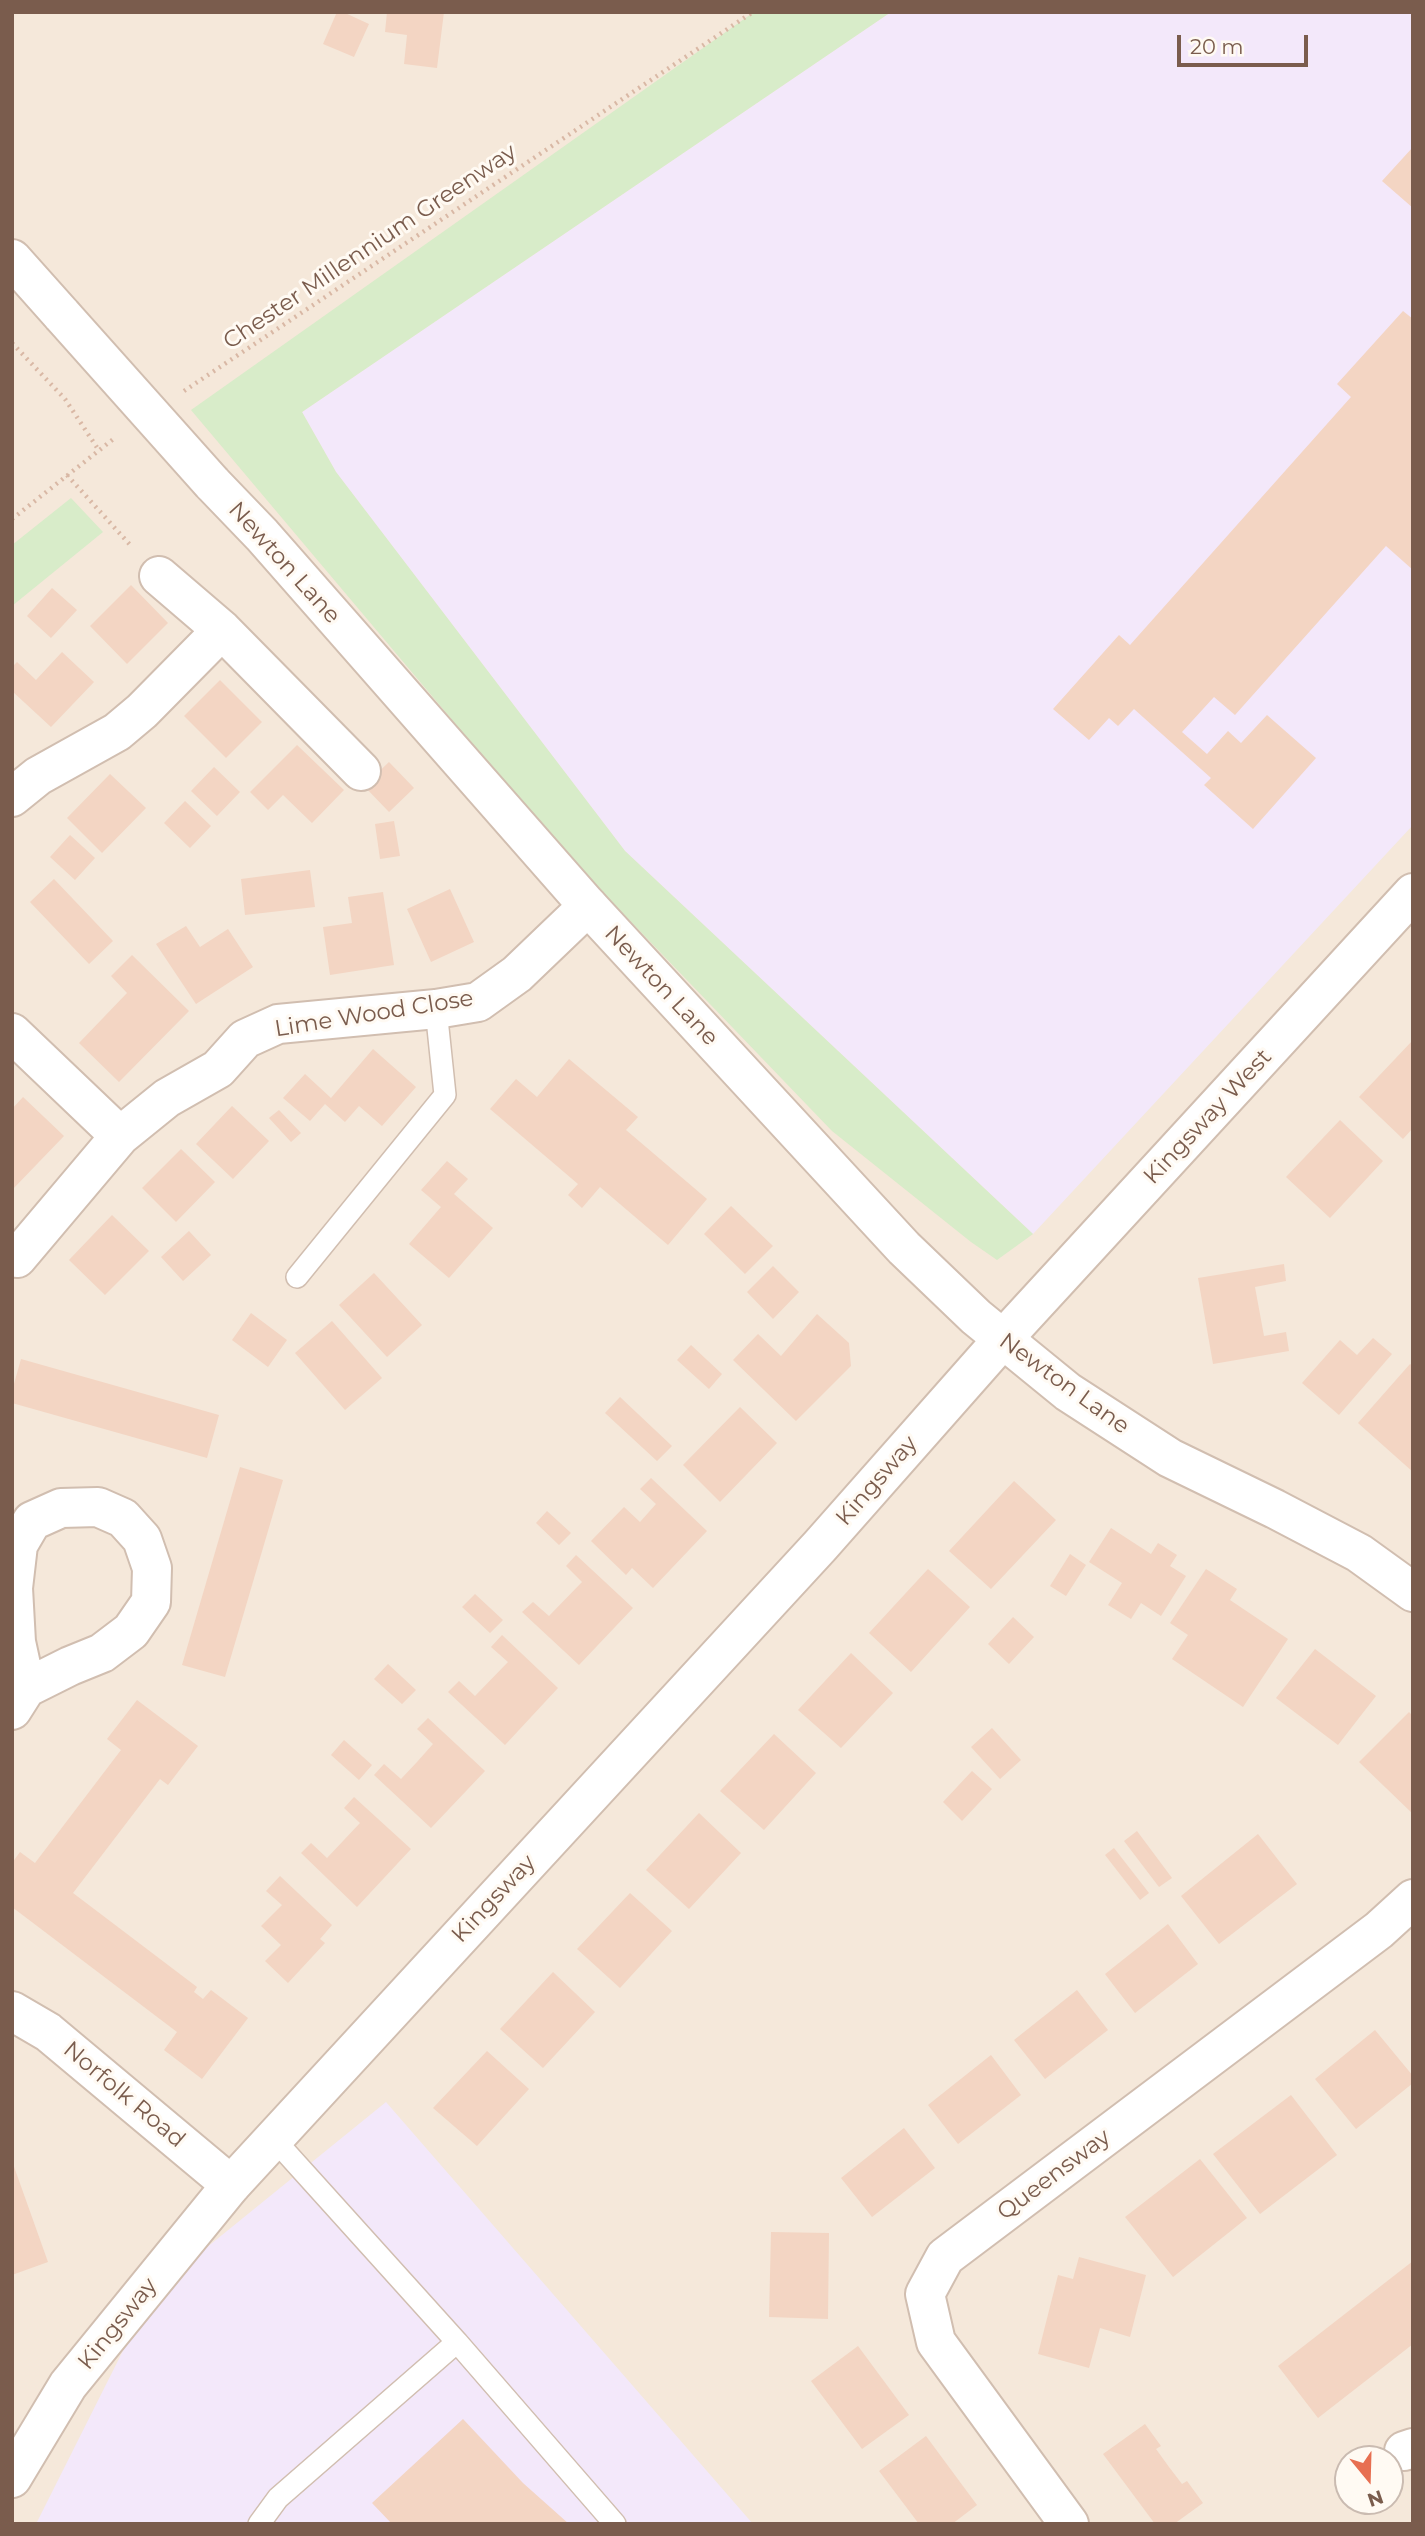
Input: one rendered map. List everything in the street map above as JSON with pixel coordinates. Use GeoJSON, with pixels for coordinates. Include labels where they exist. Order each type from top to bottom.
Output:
{"type":"FeatureCollection","features":[{"type":"Feature","properties":{"kind":"street","name":"Newton Lane"},"geometry":{"type":"LineString","coordinates":[[12,259],[212,483],[262,535],[588,906],[904,1248],[1002,1340],[1068,1392],[1170,1458],[1359,1553],[1413,1592]]}},
{"type":"Feature","properties":{"kind":"street"},"geometry":{"type":"LineString","coordinates":[[159,576],[222,630],[361,771]]}},
{"type":"Feature","properties":{"kind":"street"},"geometry":{"type":"LineString","coordinates":[[12,797],[38,776],[117,732],[142,711],[222,630]]}},
{"type":"Feature","properties":{"kind":"street","name":"Kingsway West"},"geometry":{"type":"LineString","coordinates":[[1002,1340],[1413,892]]}},
{"type":"Feature","properties":{"kind":"street","name":"Lime Wood Close"},"geometry":{"type":"LineString","coordinates":[[15,1258],[120,1136],[167,1098],[218,1069],[245,1039],[278,1024],[436,1009],[478,1002],[517,974],[588,906]]}},
{"type":"Feature","properties":{"kind":"street"},"geometry":{"type":"LineString","coordinates":[[12,1033],[120,1136]]}},
{"type":"Feature","properties":{"kind":"street","name":"Kingsway"},"geometry":{"type":"LineString","coordinates":[[12,2478],[68,2385],[231,2185],[820,1546],[1002,1340]]}},
{"type":"Feature","properties":{"kind":"street"},"geometry":{"type":"LineString","coordinates":[[98,1507],[123,1518],[142,1539],[152,1568],[152,1602],[131,1631],[102,1653],[70,1665],[19,1699],[14,1601],[18,1545],[33,1521],[61,1508],[98,1507]]}},
{"type":"Feature","properties":{"kind":"street","name":"Queensway"},"geometry":{"type":"LineString","coordinates":[[1069,2524],[936,2342],[925,2294],[946,2257],[1379,1930],[1413,1899]]}},
{"type":"Feature","properties":{"kind":"street","name":"Norfolk Road"},"geometry":{"type":"LineString","coordinates":[[12,2011],[48,2032],[231,2185]]}},
{"type":"Feature","properties":{"kind":"lane"},"geometry":{"type":"LineString","coordinates":[[297,1277],[445,1095],[436,1009]]}},
{"type":"Feature","properties":{"kind":"lane"},"geometry":{"type":"LineString","coordinates":[[273,2138],[457,2342],[615,2524]]}},
{"type":"Feature","properties":{"kind":"lane"},"geometry":{"type":"LineString","coordinates":[[259,2524],[278,2498],[457,2342]]}},
{"type":"Feature","properties":{"kind":"path","name":"Chester Millennium Greenway"},"geometry":{"type":"LineString","coordinates":[[179,395],[753,12]]}},
{"type":"Feature","properties":{"kind":"path"},"geometry":{"type":"LineString","coordinates":[[12,344],[65,399],[98,449]]}},
{"type":"Feature","properties":{"kind":"path"},"geometry":{"type":"LineString","coordinates":[[12,519],[121,433]]}},
{"type":"Feature","properties":{"kind":"path"},"geometry":{"type":"LineString","coordinates":[[66,475],[159,576]]}},
{"type":"Feature","properties":{"kind":"shaded area"},"geometry":{"type":"Polygon","coordinates":[[[12,12],[1413,12],[1413,2524],[12,2524],[12,12]]]}},
{"type":"Feature","properties":{"kind":"shaded area"},"geometry":{"type":"Polygon","coordinates":[[[891,12],[1413,12],[1413,825],[1033,1234],[625,851],[336,472],[302,412],[891,12]]]}},
{"type":"Feature","properties":{"kind":"shaded area"},"geometry":{"type":"Polygon","coordinates":[[[386,2102],[753,2524],[36,2524],[153,2291],[386,2102]]]}},
{"type":"Feature","properties":{"kind":"green space"},"geometry":{"type":"Polygon","coordinates":[[[754,12],[891,12],[302,412],[336,472],[625,851],[1033,1234],[997,1260],[832,1131],[560,848],[191,410],[754,12]]]}},
{"type":"Feature","properties":{"kind":"green space"},"geometry":{"type":"Polygon","coordinates":[[[71,498],[103,532],[12,606],[12,545],[71,498]]]}},
{"type":"Feature","properties":{"kind":"building"},"geometry":{"type":"Polygon","coordinates":[[[337,12],[343,12],[369,24],[354,57],[323,44],[337,12]]]}},
{"type":"Feature","properties":{"kind":"building"},"geometry":{"type":"Polygon","coordinates":[[[387,12],[444,12],[437,68],[404,64],[407,35],[385,32],[387,12]]]}},
{"type":"Feature","properties":{"kind":"building"},"geometry":{"type":"Polygon","coordinates":[[[1413,147],[1413,208],[1382,181],[1413,147]]]}},
{"type":"Feature","properties":{"kind":"building"},"geometry":{"type":"Polygon","coordinates":[[[1403,311],[1413,319],[1413,570],[1386,546],[1235,715],[1214,697],[1182,732],[1207,754],[1228,731],[1241,743],[1267,715],[1316,758],[1253,829],[1204,785],[1211,778],[1134,709],[1118,726],[1109,718],[1089,740],[1053,709],[1119,635],[1130,645],[1351,397],[1337,384],[1403,311]]]}},
{"type":"Feature","properties":{"kind":"building"},"geometry":{"type":"Polygon","coordinates":[[[131,585],[168,623],[127,664],[90,626],[131,585]]]}},
{"type":"Feature","properties":{"kind":"building"},"geometry":{"type":"Polygon","coordinates":[[[52,588],[77,610],[51,638],[27,616],[52,588]]]}},
{"type":"Feature","properties":{"kind":"building"},"geometry":{"type":"Polygon","coordinates":[[[62,652],[94,682],[51,727],[12,691],[12,667],[17,662],[36,680],[62,652]]]}},
{"type":"Feature","properties":{"kind":"building"},"geometry":{"type":"Polygon","coordinates":[[[220,680],[262,722],[226,758],[184,716],[220,680]]]}},
{"type":"Feature","properties":{"kind":"building"},"geometry":{"type":"Polygon","coordinates":[[[297,745],[344,790],[312,823],[283,795],[268,810],[250,792],[297,745]]]}},
{"type":"Feature","properties":{"kind":"building"},"geometry":{"type":"Polygon","coordinates":[[[389,762],[414,788],[389,812],[364,786],[389,762]]]}},
{"type":"Feature","properties":{"kind":"building"},"geometry":{"type":"Polygon","coordinates":[[[214,767],[240,792],[217,816],[191,791],[214,767]]]}},
{"type":"Feature","properties":{"kind":"building"},"geometry":{"type":"Polygon","coordinates":[[[110,774],[146,808],[102,853],[67,818],[110,774]]]}},
{"type":"Feature","properties":{"kind":"building"},"geometry":{"type":"Polygon","coordinates":[[[185,801],[211,826],[190,848],[164,823],[185,801]]]}},
{"type":"Feature","properties":{"kind":"building"},"geometry":{"type":"Polygon","coordinates":[[[394,821],[400,856],[380,859],[375,824],[394,821]]]}},
{"type":"Feature","properties":{"kind":"building"},"geometry":{"type":"Polygon","coordinates":[[[70,835],[95,858],[75,880],[50,857],[70,835]]]}},
{"type":"Feature","properties":{"kind":"building"},"geometry":{"type":"Polygon","coordinates":[[[310,870],[315,907],[245,915],[241,879],[310,870]]]}},
{"type":"Feature","properties":{"kind":"building"},"geometry":{"type":"Polygon","coordinates":[[[54,879],[113,941],[89,964],[30,902],[54,879]]]}},
{"type":"Feature","properties":{"kind":"building"},"geometry":{"type":"Polygon","coordinates":[[[450,889],[474,942],[431,962],[407,909],[450,889]]]}},
{"type":"Feature","properties":{"kind":"building"},"geometry":{"type":"Polygon","coordinates":[[[383,892],[394,965],[330,975],[323,927],[352,923],[348,897],[383,892]]]}},
{"type":"Feature","properties":{"kind":"building"},"geometry":{"type":"Polygon","coordinates":[[[186,926],[200,947],[228,929],[253,967],[196,1004],[156,944],[186,926]]]}},
{"type":"Feature","properties":{"kind":"building"},"geometry":{"type":"Polygon","coordinates":[[[132,955],[189,1011],[119,1082],[79,1043],[127,993],[111,976],[132,955]]]}},
{"type":"Feature","properties":{"kind":"building"},"geometry":{"type":"Polygon","coordinates":[[[1413,1040],[1413,1128],[1403,1139],[1359,1097],[1413,1040]]]}},
{"type":"Feature","properties":{"kind":"building"},"geometry":{"type":"Polygon","coordinates":[[[373,1049],[416,1087],[382,1126],[359,1106],[345,1122],[325,1104],[310,1121],[283,1098],[305,1074],[331,1098],[373,1049]]]}},
{"type":"Feature","properties":{"kind":"building"},"geometry":{"type":"Polygon","coordinates":[[[569,1059],[638,1117],[626,1130],[707,1199],[668,1245],[600,1187],[582,1208],[568,1195],[578,1184],[490,1109],[516,1079],[537,1097],[569,1059]]]}},
{"type":"Feature","properties":{"kind":"building"},"geometry":{"type":"Polygon","coordinates":[[[23,1097],[64,1136],[12,1190],[12,1109],[23,1097]]]}},
{"type":"Feature","properties":{"kind":"building"},"geometry":{"type":"Polygon","coordinates":[[[232,1106],[269,1141],[233,1179],[196,1144],[232,1106]]]}},
{"type":"Feature","properties":{"kind":"building"},"geometry":{"type":"Polygon","coordinates":[[[279,1110],[301,1133],[291,1142],[269,1118],[279,1110]]]}},
{"type":"Feature","properties":{"kind":"building"},"geometry":{"type":"Polygon","coordinates":[[[1340,1120],[1383,1161],[1330,1218],[1286,1177],[1340,1120]]]}},
{"type":"Feature","properties":{"kind":"building"},"geometry":{"type":"Polygon","coordinates":[[[181,1149],[215,1182],[176,1222],[142,1188],[181,1149]]]}},
{"type":"Feature","properties":{"kind":"building"},"geometry":{"type":"Polygon","coordinates":[[[447,1161],[468,1179],[454,1194],[493,1228],[449,1278],[409,1244],[441,1207],[421,1190],[447,1161]]]}},
{"type":"Feature","properties":{"kind":"building"},"geometry":{"type":"Polygon","coordinates":[[[731,1206],[773,1246],[745,1274],[704,1234],[731,1206]]]}},
{"type":"Feature","properties":{"kind":"building"},"geometry":{"type":"Polygon","coordinates":[[[112,1215],[149,1251],[105,1295],[69,1260],[112,1215]]]}},
{"type":"Feature","properties":{"kind":"building"},"geometry":{"type":"Polygon","coordinates":[[[189,1231],[211,1255],[183,1281],[161,1257],[189,1231]]]}},
{"type":"Feature","properties":{"kind":"building"},"geometry":{"type":"Polygon","coordinates":[[[1284,1264],[1286,1281],[1255,1287],[1264,1336],[1286,1332],[1289,1351],[1213,1364],[1198,1278],[1284,1264]]]}},
{"type":"Feature","properties":{"kind":"building"},"geometry":{"type":"Polygon","coordinates":[[[773,1266],[799,1292],[773,1319],[747,1292],[773,1266]]]}},
{"type":"Feature","properties":{"kind":"building"},"geometry":{"type":"Polygon","coordinates":[[[374,1273],[422,1325],[387,1357],[339,1305],[374,1273]]]}},
{"type":"Feature","properties":{"kind":"building"},"geometry":{"type":"Polygon","coordinates":[[[251,1313],[287,1340],[268,1367],[232,1340],[251,1313]]]}},
{"type":"Feature","properties":{"kind":"building"},"geometry":{"type":"Polygon","coordinates":[[[817,1314],[849,1343],[851,1366],[796,1421],[733,1360],[758,1334],[781,1356],[817,1314]]]}},
{"type":"Feature","properties":{"kind":"building"},"geometry":{"type":"Polygon","coordinates":[[[332,1321],[382,1378],[345,1410],[295,1353],[332,1321]]]}},
{"type":"Feature","properties":{"kind":"building"},"geometry":{"type":"Polygon","coordinates":[[[1373,1338],[1392,1354],[1339,1415],[1302,1383],[1340,1340],[1357,1355],[1373,1338]]]}},
{"type":"Feature","properties":{"kind":"building"},"geometry":{"type":"Polygon","coordinates":[[[691,1345],[722,1374],[709,1389],[677,1360],[691,1345]]]}},
{"type":"Feature","properties":{"kind":"building"},"geometry":{"type":"Polygon","coordinates":[[[21,1359],[219,1415],[207,1458],[12,1403],[12,1391],[21,1359]]]}},
{"type":"Feature","properties":{"kind":"building"},"geometry":{"type":"Polygon","coordinates":[[[1410,1364],[1413,1366],[1413,1472],[1358,1423],[1410,1364]]]}},
{"type":"Feature","properties":{"kind":"building"},"geometry":{"type":"Polygon","coordinates":[[[620,1397],[672,1446],[657,1461],[605,1413],[620,1397]]]}},
{"type":"Feature","properties":{"kind":"building"},"geometry":{"type":"Polygon","coordinates":[[[740,1407],[777,1443],[720,1502],[683,1465],[740,1407]]]}},
{"type":"Feature","properties":{"kind":"building"},"geometry":{"type":"Polygon","coordinates":[[[240,1467],[283,1480],[225,1677],[182,1665],[240,1467]]]}},
{"type":"Feature","properties":{"kind":"building"},"geometry":{"type":"Polygon","coordinates":[[[651,1478],[707,1531],[653,1588],[632,1568],[626,1575],[591,1541],[624,1507],[640,1522],[656,1504],[640,1489],[651,1478]]]}},
{"type":"Feature","properties":{"kind":"building"},"geometry":{"type":"Polygon","coordinates":[[[1014,1481],[1056,1520],[991,1589],[949,1551],[1014,1481]]]}},
{"type":"Feature","properties":{"kind":"building"},"geometry":{"type":"Polygon","coordinates":[[[547,1511],[571,1533],[559,1545],[536,1523],[547,1511]]]}},
{"type":"Feature","properties":{"kind":"building"},"geometry":{"type":"Polygon","coordinates":[[[1111,1528],[1151,1554],[1158,1543],[1177,1555],[1170,1566],[1186,1576],[1161,1616],[1141,1603],[1131,1619],[1108,1605],[1122,1583],[1089,1562],[1111,1528]]]}},
{"type":"Feature","properties":{"kind":"building"},"geometry":{"type":"Polygon","coordinates":[[[1070,1554],[1086,1565],[1066,1596],[1050,1586],[1070,1554]]]}},
{"type":"Feature","properties":{"kind":"building"},"geometry":{"type":"Polygon","coordinates":[[[576,1555],[633,1608],[579,1665],[522,1612],[533,1602],[549,1616],[582,1582],[566,1566],[576,1555]]]}},
{"type":"Feature","properties":{"kind":"building"},"geometry":{"type":"Polygon","coordinates":[[[928,1569],[970,1607],[911,1672],[869,1633],[928,1569]]]}},
{"type":"Feature","properties":{"kind":"building"},"geometry":{"type":"Polygon","coordinates":[[[1206,1569],[1237,1589],[1230,1600],[1288,1639],[1243,1707],[1172,1659],[1188,1635],[1170,1623],[1206,1569]]]}},
{"type":"Feature","properties":{"kind":"building"},"geometry":{"type":"Polygon","coordinates":[[[475,1594],[503,1620],[490,1633],[462,1607],[475,1594]]]}},
{"type":"Feature","properties":{"kind":"building"},"geometry":{"type":"Polygon","coordinates":[[[1013,1617],[1034,1637],[1009,1664],[988,1644],[1013,1617]]]}},
{"type":"Feature","properties":{"kind":"building"},"geometry":{"type":"Polygon","coordinates":[[[502,1635],[558,1688],[505,1745],[448,1692],[459,1681],[475,1696],[508,1662],[491,1647],[502,1635]]]}},
{"type":"Feature","properties":{"kind":"building"},"geometry":{"type":"Polygon","coordinates":[[[1315,1649],[1376,1696],[1338,1745],[1276,1698],[1315,1649]]]}},
{"type":"Feature","properties":{"kind":"building"},"geometry":{"type":"Polygon","coordinates":[[[851,1653],[893,1693],[841,1748],[798,1710],[851,1653]]]}},
{"type":"Feature","properties":{"kind":"building"},"geometry":{"type":"Polygon","coordinates":[[[388,1664],[416,1690],[402,1704],[374,1679],[388,1664]]]}},
{"type":"Feature","properties":{"kind":"building"},"geometry":{"type":"Polygon","coordinates":[[[137,1700],[198,1746],[168,1785],[160,1779],[73,1893],[197,1987],[194,1992],[203,1999],[211,1990],[248,2018],[202,2079],[164,2050],[177,2032],[12,1907],[12,1863],[20,1852],[35,1863],[121,1750],[107,1739],[137,1700]]]}},
{"type":"Feature","properties":{"kind":"building"},"geometry":{"type":"Polygon","coordinates":[[[1409,1712],[1413,1716],[1413,1814],[1359,1762],[1409,1712]]]}},
{"type":"Feature","properties":{"kind":"building"},"geometry":{"type":"Polygon","coordinates":[[[428,1718],[485,1771],[431,1828],[374,1775],[384,1764],[401,1779],[433,1744],[417,1729],[428,1718]]]}},
{"type":"Feature","properties":{"kind":"building"},"geometry":{"type":"Polygon","coordinates":[[[992,1728],[1021,1760],[1000,1779],[971,1747],[992,1728]]]}},
{"type":"Feature","properties":{"kind":"building"},"geometry":{"type":"Polygon","coordinates":[[[774,1734],[816,1773],[764,1830],[720,1791],[774,1734]]]}},
{"type":"Feature","properties":{"kind":"building"},"geometry":{"type":"Polygon","coordinates":[[[344,1740],[372,1765],[359,1780],[331,1755],[344,1740]]]}},
{"type":"Feature","properties":{"kind":"building"},"geometry":{"type":"Polygon","coordinates":[[[972,1771],[992,1789],[962,1821],[943,1802],[972,1771]]]}},
{"type":"Feature","properties":{"kind":"building"},"geometry":{"type":"Polygon","coordinates":[[[354,1797],[411,1849],[357,1907],[301,1853],[311,1843],[327,1858],[360,1823],[344,1808],[354,1797]]]}},
{"type":"Feature","properties":{"kind":"building"},"geometry":{"type":"Polygon","coordinates":[[[699,1813],[741,1853],[689,1909],[646,1870],[699,1813]]]}},
{"type":"Feature","properties":{"kind":"building"},"geometry":{"type":"Polygon","coordinates":[[[1137,1831],[1172,1878],[1159,1887],[1124,1841],[1137,1831]]]}},
{"type":"Feature","properties":{"kind":"building"},"geometry":{"type":"Polygon","coordinates":[[[1258,1834],[1297,1884],[1219,1944],[1181,1896],[1258,1834]]]}},
{"type":"Feature","properties":{"kind":"building"},"geometry":{"type":"Polygon","coordinates":[[[1114,1848],[1149,1893],[1140,1900],[1105,1855],[1114,1848]]]}},
{"type":"Feature","properties":{"kind":"building"},"geometry":{"type":"Polygon","coordinates":[[[280,1876],[332,1925],[320,1939],[325,1943],[288,1983],[265,1961],[281,1945],[261,1926],[282,1905],[266,1891],[280,1876]]]}},
{"type":"Feature","properties":{"kind":"building"},"geometry":{"type":"Polygon","coordinates":[[[630,1893],[672,1931],[620,1988],[577,1949],[630,1893]]]}},
{"type":"Feature","properties":{"kind":"building"},"geometry":{"type":"Polygon","coordinates":[[[1168,1924],[1198,1964],[1135,2013],[1105,1974],[1168,1924]]]}},
{"type":"Feature","properties":{"kind":"building"},"geometry":{"type":"Polygon","coordinates":[[[553,1972],[595,2012],[543,2068],[500,2029],[553,1972]]]}},
{"type":"Feature","properties":{"kind":"building"},"geometry":{"type":"Polygon","coordinates":[[[1077,1990],[1108,2030],[1045,2079],[1014,2040],[1077,1990]]]}},
{"type":"Feature","properties":{"kind":"building"},"geometry":{"type":"Polygon","coordinates":[[[1375,2030],[1413,2076],[1413,2083],[1356,2129],[1315,2079],[1375,2030]]]}},
{"type":"Feature","properties":{"kind":"building"},"geometry":{"type":"Polygon","coordinates":[[[487,2051],[529,2089],[477,2146],[433,2108],[487,2051]]]}},
{"type":"Feature","properties":{"kind":"building"},"geometry":{"type":"Polygon","coordinates":[[[991,2055],[1021,2095],[958,2144],[928,2105],[991,2055]]]}},
{"type":"Feature","properties":{"kind":"building"},"geometry":{"type":"Polygon","coordinates":[[[1291,2095],[1337,2155],[1260,2214],[1213,2154],[1291,2095]]]}},
{"type":"Feature","properties":{"kind":"building"},"geometry":{"type":"Polygon","coordinates":[[[904,2128],[935,2168],[872,2217],[841,2178],[904,2128]]]}},
{"type":"Feature","properties":{"kind":"building"},"geometry":{"type":"Polygon","coordinates":[[[1200,2159],[1247,2218],[1173,2277],[1125,2217],[1200,2159]]]}},
{"type":"Feature","properties":{"kind":"building"},"geometry":{"type":"Polygon","coordinates":[[[12,2161],[48,2262],[12,2275],[12,2161]]]}},
{"type":"Feature","properties":{"kind":"building"},"geometry":{"type":"Polygon","coordinates":[[[771,2232],[829,2233],[828,2319],[769,2317],[771,2232]]]}},
{"type":"Feature","properties":{"kind":"building"},"geometry":{"type":"Polygon","coordinates":[[[1079,2257],[1146,2275],[1130,2337],[1100,2328],[1089,2368],[1038,2354],[1058,2275],[1073,2279],[1079,2257]]]}},
{"type":"Feature","properties":{"kind":"building"},"geometry":{"type":"Polygon","coordinates":[[[1413,2261],[1413,2344],[1318,2418],[1278,2366],[1413,2261]]]}},
{"type":"Feature","properties":{"kind":"building"},"geometry":{"type":"Polygon","coordinates":[[[858,2346],[909,2415],[862,2449],[811,2381],[858,2346]]]}},
{"type":"Feature","properties":{"kind":"building"},"geometry":{"type":"Polygon","coordinates":[[[463,2419],[523,2483],[569,2524],[392,2524],[372,2503],[463,2419]]]}},
{"type":"Feature","properties":{"kind":"building"},"geometry":{"type":"Polygon","coordinates":[[[1145,2424],[1161,2446],[1156,2449],[1169,2467],[1182,2484],[1187,2481],[1203,2503],[1174,2524],[1155,2524],[1103,2454],[1145,2424]]]}},
{"type":"Feature","properties":{"kind":"building"},"geometry":{"type":"Polygon","coordinates":[[[926,2436],[977,2505],[952,2524],[919,2524],[879,2471],[926,2436]]]}}]}
